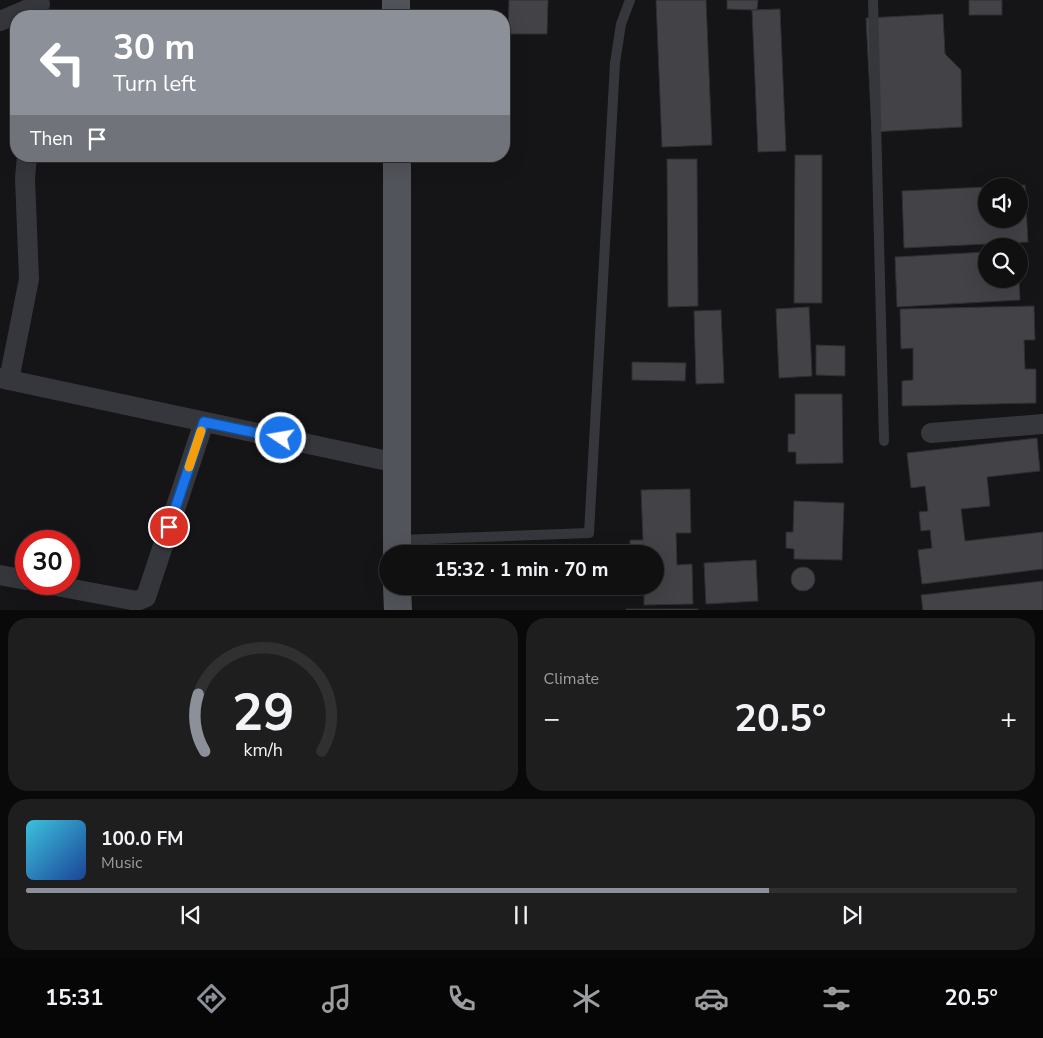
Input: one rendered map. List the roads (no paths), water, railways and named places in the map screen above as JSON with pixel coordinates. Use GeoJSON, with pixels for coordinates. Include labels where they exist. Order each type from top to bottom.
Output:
{"type":"FeatureCollection","features":[{"type":"Feature","properties":{"kind":"main road"},"geometry":{"type":"LineString","coordinates":[[396,162],[397,545]]}},
{"type":"Feature","properties":{"kind":"main road"},"geometry":{"type":"LineString","coordinates":[[398,595],[398,610]]}},
{"type":"Feature","properties":{"kind":"street"},"geometry":{"type":"LineString","coordinates":[[26,162],[25,178],[29,279],[5,379],[397,463]]}},
{"type":"Feature","properties":{"kind":"street"},"geometry":{"type":"LineString","coordinates":[[80,590],[137,601],[146,597],[204,422]]}},
{"type":"Feature","properties":{"kind":"street"},"geometry":{"type":"LineString","coordinates":[[931,433],[1043,424]]}},
{"type":"Feature","properties":{"kind":"street"},"geometry":{"type":"LineString","coordinates":[[0,575],[15,578]]}},
{"type":"Feature","properties":{"kind":"lane"},"geometry":{"type":"LineString","coordinates":[[424,545],[589,533],[615,63],[621,24],[630,0]]}},
{"type":"Feature","properties":{"kind":"lane"},"geometry":{"type":"LineString","coordinates":[[873,0],[884,441]]}}]}
